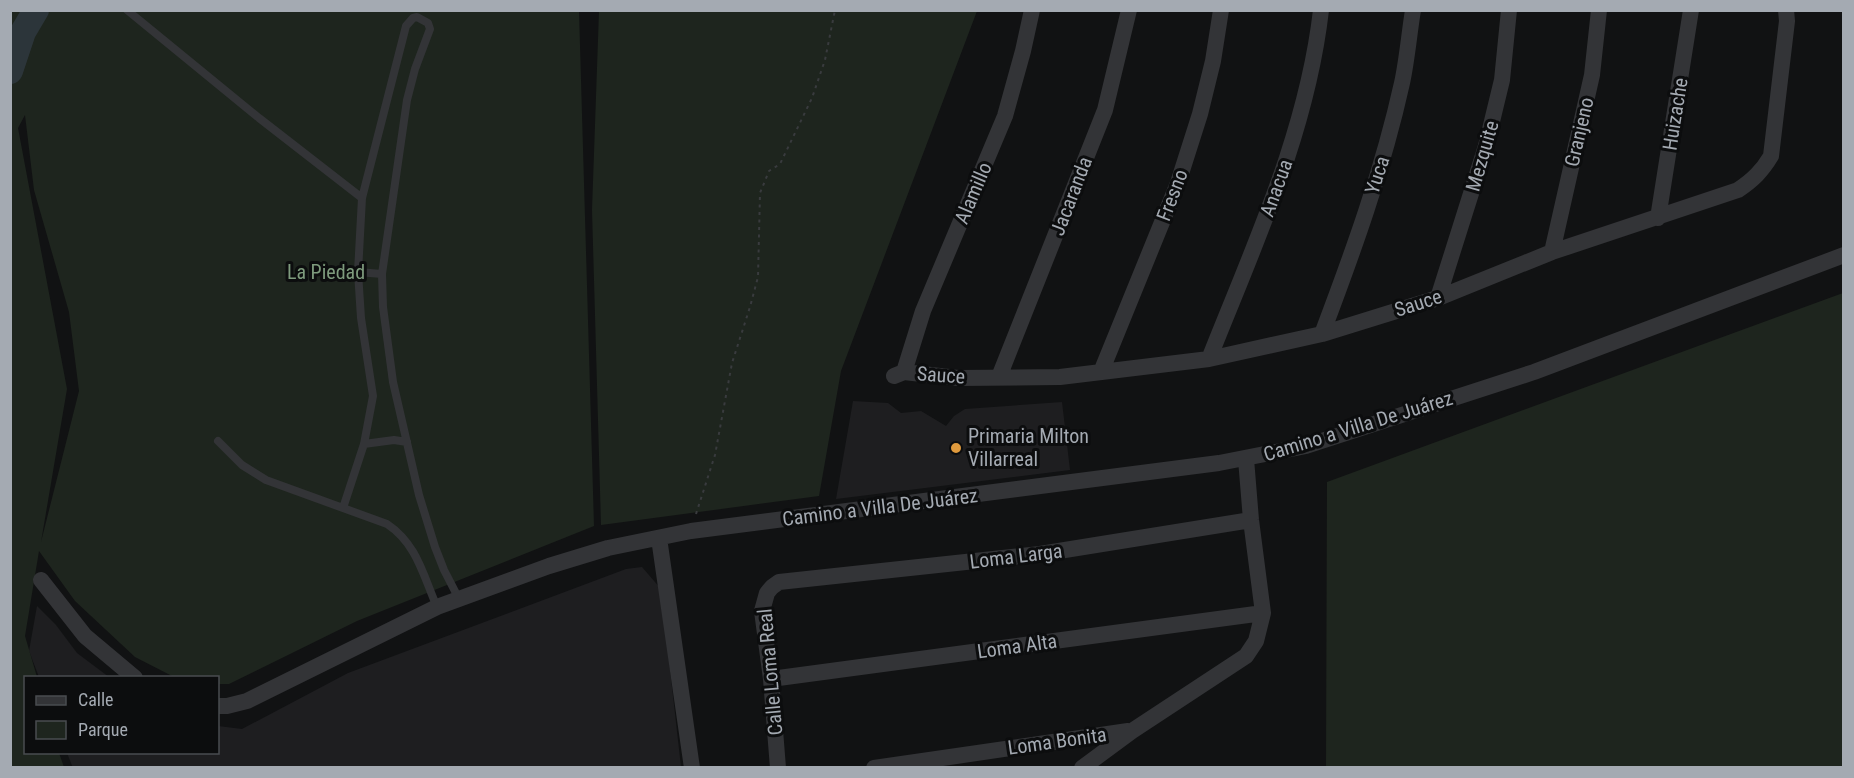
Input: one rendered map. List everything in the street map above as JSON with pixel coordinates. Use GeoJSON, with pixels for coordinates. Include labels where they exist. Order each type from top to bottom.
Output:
{"type":"FeatureCollection","features":[{"type":"Feature","properties":{"kind":"street","name":"Alamillo"},"geometry":{"type":"LineString","coordinates":[[899,374],[1005,116],[1032,10]]}},
{"type":"Feature","properties":{"kind":"street","name":"Jacaranda"},"geometry":{"type":"LineString","coordinates":[[999,377],[1105,110],[1129,10]]}},
{"type":"Feature","properties":{"kind":"street","name":"Fresno"},"geometry":{"type":"LineString","coordinates":[[1101,372],[1178,183],[1203,104],[1221,10]]}},
{"type":"Feature","properties":{"kind":"street","name":"Anacua"},"geometry":{"type":"LineString","coordinates":[[1209,359],[1284,171],[1303,106],[1318,40],[1321,10]]}},
{"type":"Feature","properties":{"kind":"street","name":"Yuca"},"geometry":{"type":"LineString","coordinates":[[1322,334],[1387,144],[1403,81],[1413,10]]}},
{"type":"Feature","properties":{"kind":"street","name":"Mezquite"},"geometry":{"type":"LineString","coordinates":[[1438,298],[1486,146],[1502,80],[1509,10]]}},
{"type":"Feature","properties":{"kind":"street","name":"Granjeno"},"geometry":{"type":"LineString","coordinates":[[1552,252],[1592,75],[1599,10]]}},
{"type":"Feature","properties":{"kind":"street","name":"Huizache"},"geometry":{"type":"LineString","coordinates":[[1658,218],[1692,10]]}},
{"type":"Feature","properties":{"kind":"street","name":"Sauce"},"geometry":{"type":"LineString","coordinates":[[899,374],[958,378],[1060,377],[1209,359],[1322,334],[1438,298],[1552,252],[1738,190],[1754,180],[1771,156],[1787,21],[1786,10]]}},
{"type":"Feature","properties":{"kind":"street","name":"Camino a Villa De Juárez"},"geometry":{"type":"LineString","coordinates":[[219,706],[248,701],[437,607],[549,566],[608,548],[691,531],[1246,459],[1306,446],[1534,372],[1844,255]]}},
{"type":"Feature","properties":{"kind":"street"},"geometry":{"type":"LineString","coordinates":[[1082,768],[1132,731],[1246,656],[1256,641],[1263,613],[1246,459]]}},
{"type":"Feature","properties":{"kind":"street","name":"Loma Larga"},"geometry":{"type":"LineString","coordinates":[[779,582],[1040,554],[1251,520]]}},
{"type":"Feature","properties":{"kind":"street"},"geometry":{"type":"LineString","coordinates":[[658,538],[692,768]]}},
{"type":"Feature","properties":{"kind":"street"},"geometry":{"type":"LineString","coordinates":[[41,580],[85,636],[133,676]]}},
{"type":"Feature","properties":{"kind":"street","name":"Calle Loma Real"},"geometry":{"type":"LineString","coordinates":[[778,768],[771,679],[762,610],[767,593],[779,582]]}},
{"type":"Feature","properties":{"kind":"street","name":"Loma Alta"},"geometry":{"type":"LineString","coordinates":[[771,679],[1263,613]]}},
{"type":"Feature","properties":{"kind":"street","name":"Loma Bonita"},"geometry":{"type":"LineString","coordinates":[[874,768],[1132,731]]}},
{"type":"Feature","properties":{"kind":"lane"},"geometry":{"type":"LineString","coordinates":[[127,10],[259,118],[362,198]]}},
{"type":"Feature","properties":{"kind":"lane"},"geometry":{"type":"LineString","coordinates":[[343,508],[364,444],[373,396],[361,318],[358,272],[362,198],[406,26],[412,18],[417,18],[428,23],[430,29],[415,69],[407,100],[382,274],[383,308],[393,382],[419,495],[435,548],[459,599]]}},
{"type":"Feature","properties":{"kind":"lane"},"geometry":{"type":"LineString","coordinates":[[358,272],[382,274]]}},
{"type":"Feature","properties":{"kind":"lane"},"geometry":{"type":"LineString","coordinates":[[364,444],[394,440],[408,442]]}},
{"type":"Feature","properties":{"kind":"lane"},"geometry":{"type":"LineString","coordinates":[[218,441],[242,465],[266,480],[387,524],[399,532],[414,551],[437,607]]}},
{"type":"Feature","properties":{"kind":"path"},"geometry":{"type":"LineString","coordinates":[[691,531],[715,455],[732,363],[758,276],[760,193],[769,171],[780,164],[812,98],[825,60],[835,10]]}},
{"type":"Feature","properties":{"kind":"shaded area","name":"Primaria Milton Villarreal"},"geometry":{"type":"Polygon","coordinates":[[[853,401],[888,403],[901,413],[921,411],[946,426],[954,416],[965,409],[1062,402],[1070,470],[836,499],[853,401]]]}},
{"type":"Feature","properties":{"kind":"shaded area"},"geometry":{"type":"Polygon","coordinates":[[[642,567],[661,589],[681,767],[73,768],[67,754],[219,754],[219,726],[242,729],[348,673],[626,569],[642,567]]]}},
{"type":"Feature","properties":{"kind":"shaded area"},"geometry":{"type":"Polygon","coordinates":[[[37,606],[56,625],[77,653],[108,676],[39,676],[29,651],[37,606]]]}},
{"type":"Feature","properties":{"kind":"green space","name":"La Piedad"},"geometry":{"type":"Polygon","coordinates":[[[10,11],[579,11],[594,526],[357,621],[229,684],[219,684],[219,676],[172,676],[135,657],[75,601],[39,551],[25,636],[37,676],[24,676],[24,754],[59,754],[64,767],[11,767],[10,11]],[[25,115],[18,128],[67,389],[41,542],[79,391],[69,312],[34,190],[25,115]]]}},
{"type":"Feature","properties":{"kind":"green space"},"geometry":{"type":"Polygon","coordinates":[[[599,11],[977,11],[841,371],[819,496],[601,525],[592,210],[599,11]]]}},
{"type":"Feature","properties":{"kind":"green space"},"geometry":{"type":"Polygon","coordinates":[[[1843,293],[1843,767],[1326,767],[1327,482],[1843,293]]]}},
{"type":"Feature","properties":{"kind":"waterway"},"geometry":{"type":"LineString","coordinates":[[10,71],[23,32],[36,10]]}},
{"type":"Feature","properties":{"kind":"place","name":"Primaria Milton Villarreal"},"geometry":{"type":"Point","coordinates":[956,448]}}]}
